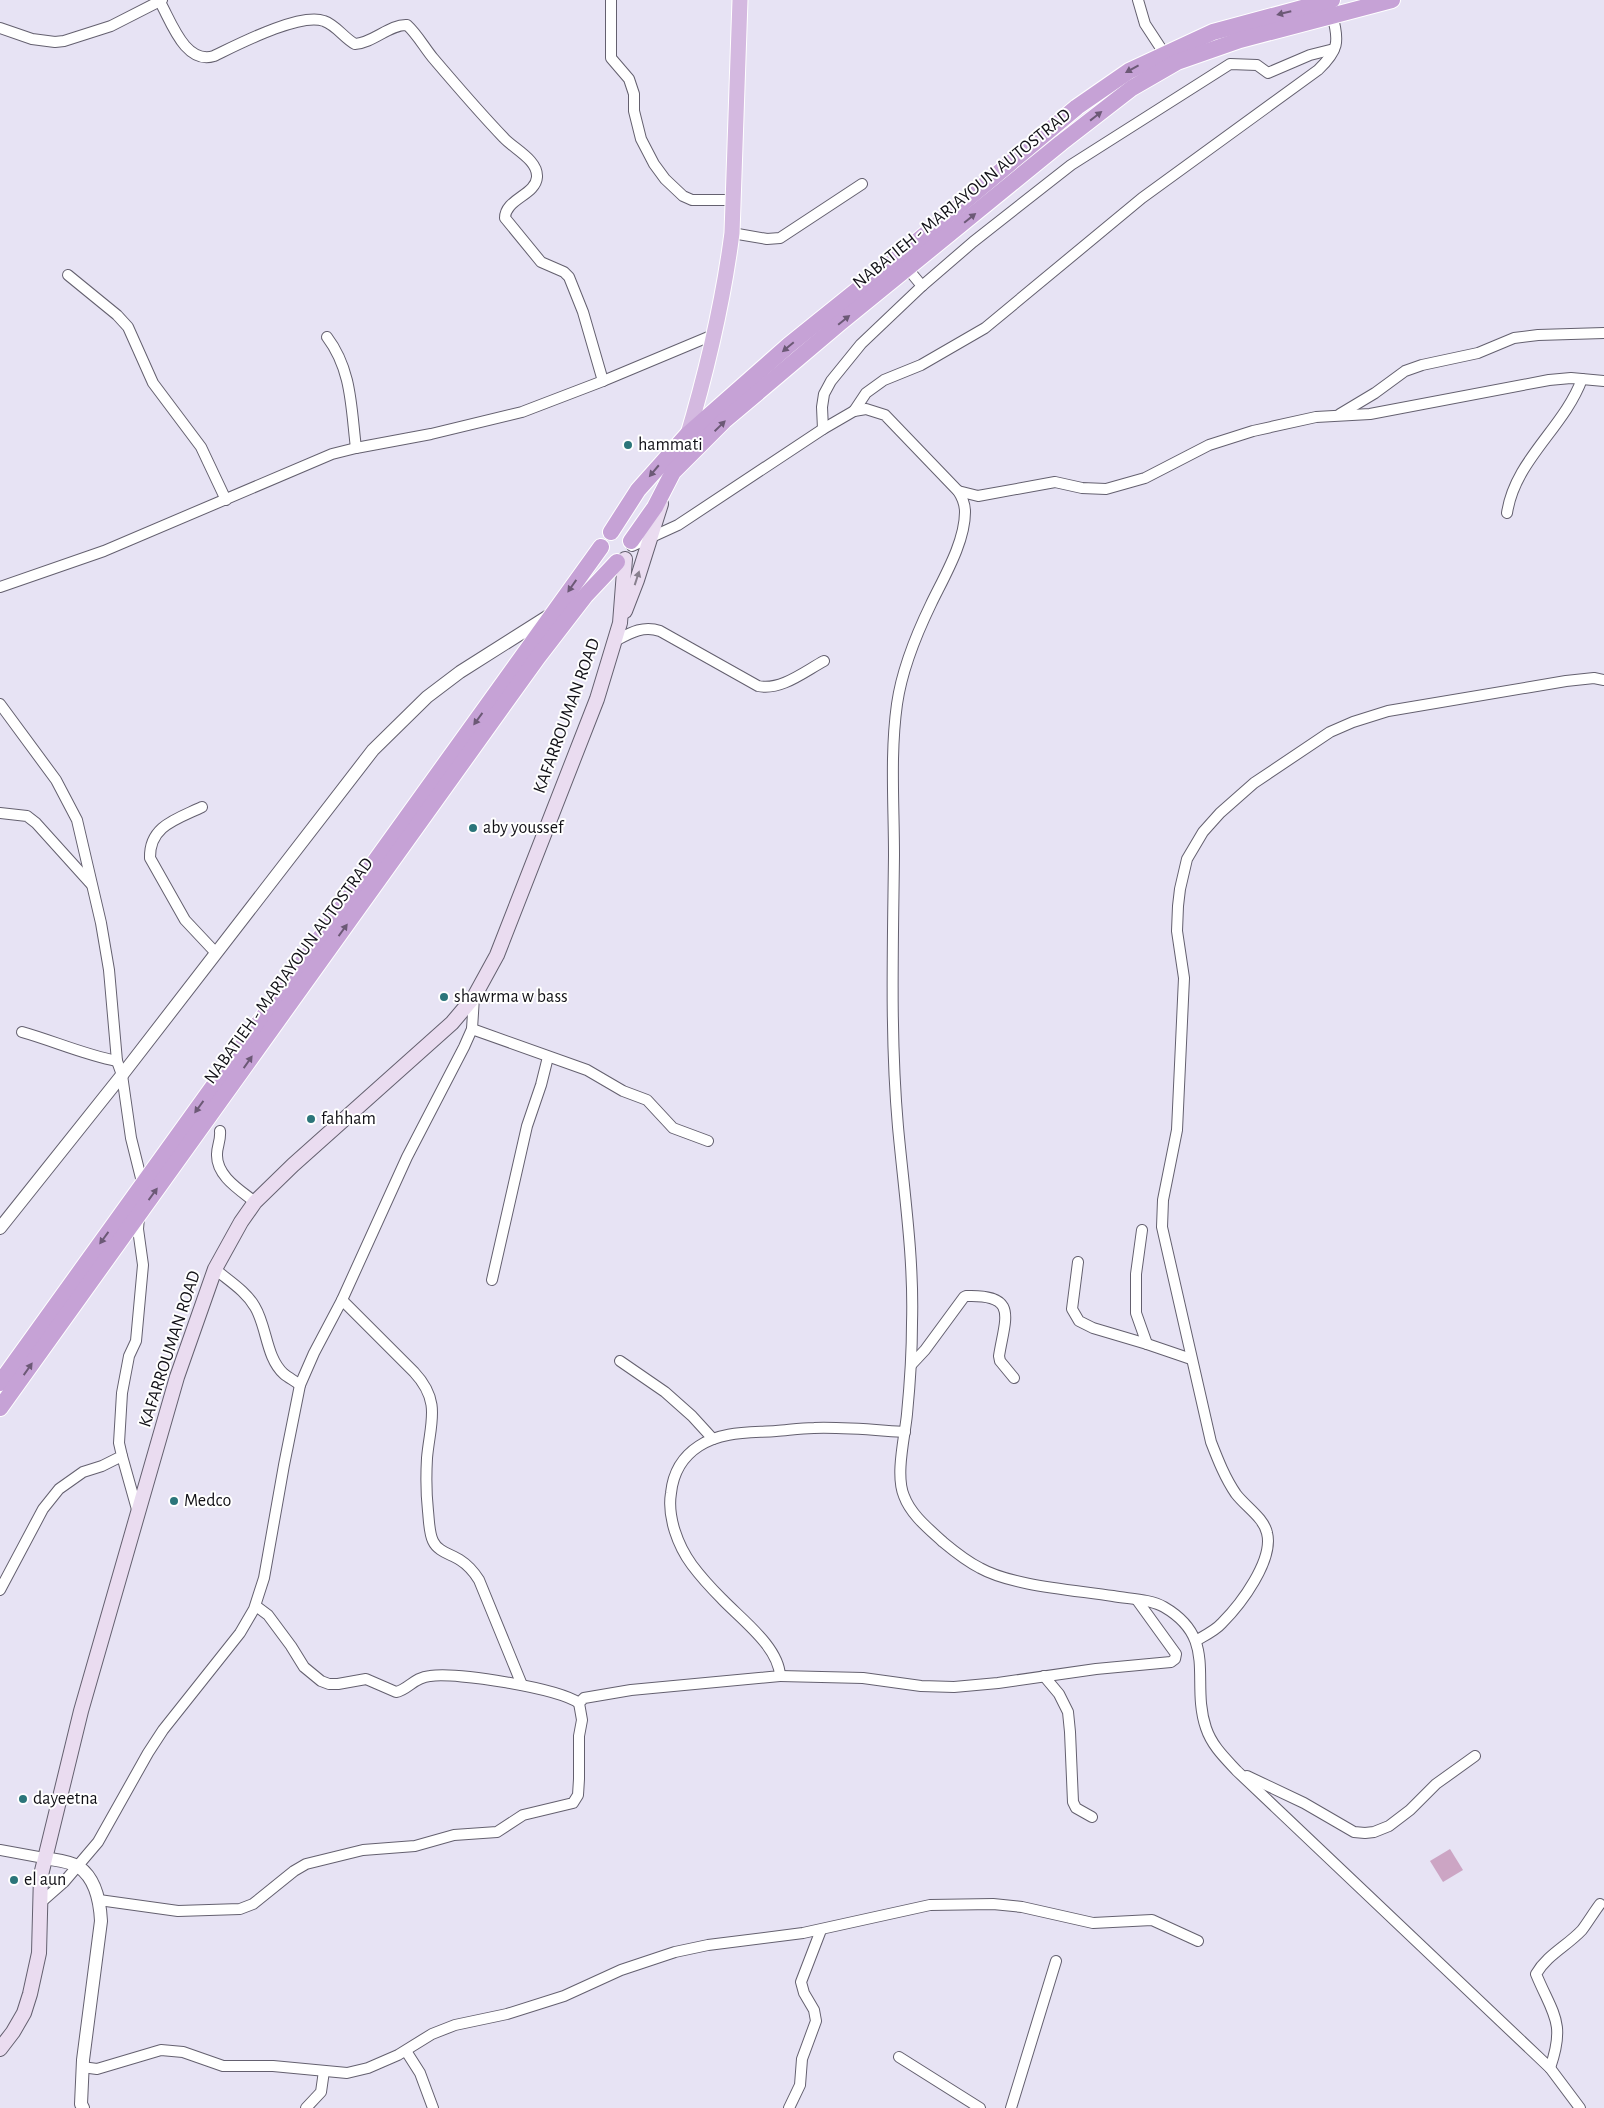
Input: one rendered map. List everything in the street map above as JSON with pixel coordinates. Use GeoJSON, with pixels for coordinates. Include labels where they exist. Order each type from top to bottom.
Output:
{"type":"FeatureCollection","features":[{"type":"Feature","properties":{"kind":"highway","name":"NABATIEH - MARJAYOUN AUTOSTRAD"},"geometry":{"type":"LineString","coordinates":[[611,532],[638,490],[687,435],[789,345],[904,252],[1077,107],[1129,70],[1213,32],[1332,5],[1392,0]]}},
{"type":"Feature","properties":{"kind":"highway","name":"NABATIEH - MARJAYOUN AUTOSTRAD"},"geometry":{"type":"LineString","coordinates":[[0,1408],[538,657],[585,596],[626,552],[666,488],[673,472],[724,421],[840,323],[1061,143],[1132,88],[1177,62],[1332,5]]}},
{"type":"Feature","properties":{"kind":"highway"},"geometry":{"type":"LineString","coordinates":[[616,531],[625,534],[626,552],[604,556],[601,547],[603,538],[611,532],[616,531]]}},
{"type":"Feature","properties":{"kind":"highway","name":"NABATIEH - MARJAYOUN AUTOSTRAD"},"geometry":{"type":"LineString","coordinates":[[0,1383],[601,547]]}},
{"type":"Feature","properties":{"kind":"main road"},"geometry":{"type":"LineString","coordinates":[[673,472],[687,435],[713,335],[729,258],[734,200],[740,0]]}},
{"type":"Feature","properties":{"kind":"main road"},"geometry":{"type":"LineString","coordinates":[[620,624],[637,580],[648,540],[666,488]]}},
{"type":"Feature","properties":{"kind":"main road","name":"KAFARROUMAN ROAD"},"geometry":{"type":"LineString","coordinates":[[0,2048],[20,2019],[30,1994],[39,1953],[39,1904],[44,1858],[81,1710],[177,1377],[216,1269],[241,1222],[255,1202],[293,1164],[452,1023],[474,997],[496,955],[597,699],[620,624],[626,552]]}},
{"type":"Feature","properties":{"kind":"street"},"geometry":{"type":"LineString","coordinates":[[611,0],[611,58],[629,79],[634,94],[634,111],[641,139],[654,164],[665,179],[683,196],[692,200],[734,200]]}},
{"type":"Feature","properties":{"kind":"street"},"geometry":{"type":"LineString","coordinates":[[1138,0],[1145,24],[1164,53]]}},
{"type":"Feature","properties":{"kind":"street"},"geometry":{"type":"LineString","coordinates":[[0,28],[32,39],[55,42],[64,41],[111,26],[161,1],[184,44],[190,51],[202,58],[214,56],[286,25],[308,21],[322,20],[355,44],[385,34],[400,25],[406,25],[492,126],[528,158],[535,168],[538,176],[537,181],[505,212],[505,218],[541,262],[564,272],[569,277],[583,312],[603,381]]}},
{"type":"Feature","properties":{"kind":"street"},"geometry":{"type":"LineString","coordinates":[[854,411],[866,392],[884,380],[921,365],[985,328],[1142,198],[1306,80],[1331,58],[1337,43],[1332,5]]}},
{"type":"Feature","properties":{"kind":"street"},"geometry":{"type":"LineString","coordinates":[[823,429],[822,408],[824,394],[831,381],[861,344],[922,286],[1002,218],[1071,164],[1230,64],[1257,65],[1268,73],[1310,55],[1334,49]]}},
{"type":"Feature","properties":{"kind":"street"},"geometry":{"type":"LineString","coordinates":[[732,233],[768,239],[780,238],[862,184]]}},
{"type":"Feature","properties":{"kind":"street"},"geometry":{"type":"LineString","coordinates":[[908,269],[922,286]]}},
{"type":"Feature","properties":{"kind":"street"},"geometry":{"type":"LineString","coordinates":[[68,275],[117,315],[128,327],[153,383],[201,447],[226,500]]}},
{"type":"Feature","properties":{"kind":"street"},"geometry":{"type":"LineString","coordinates":[[1336,415],[1352,408],[1405,371],[1422,365],[1478,353],[1514,338],[1538,335],[1604,333]]}},
{"type":"Feature","properties":{"kind":"street"},"geometry":{"type":"LineString","coordinates":[[0,586],[104,551],[188,514],[280,478],[316,459],[356,448],[431,434],[494,419],[551,402],[713,335]]}},
{"type":"Feature","properties":{"kind":"street"},"geometry":{"type":"LineString","coordinates":[[327,337],[340,356],[351,393],[356,448]]}},
{"type":"Feature","properties":{"kind":"street"},"geometry":{"type":"LineString","coordinates":[[958,491],[978,496],[1055,482],[1082,488],[1106,489],[1145,478],[1195,451],[1223,439],[1277,425],[1316,417],[1370,414],[1549,380],[1570,378],[1604,381]]}},
{"type":"Feature","properties":{"kind":"street"},"geometry":{"type":"LineString","coordinates":[[1507,513],[1509,501],[1518,479],[1532,455],[1570,404],[1582,379]]}},
{"type":"Feature","properties":{"kind":"street"},"geometry":{"type":"LineString","coordinates":[[626,552],[678,525],[823,429],[854,411],[866,409],[884,415],[958,491],[963,500],[965,512],[962,530],[952,562],[907,662],[898,698],[892,755],[895,1073],[898,1127],[912,1274],[911,1365],[901,1475],[904,1496],[921,1521],[965,1560],[982,1570],[1007,1578],[1158,1604],[1182,1620],[1197,1640],[1203,1716],[1207,1732],[1218,1751],[1550,2068],[1580,2108]]}},
{"type":"Feature","properties":{"kind":"street"},"geometry":{"type":"LineString","coordinates":[[0,1228],[122,1075],[373,750],[412,710],[460,672],[553,613]]}},
{"type":"Feature","properties":{"kind":"street"},"geometry":{"type":"LineString","coordinates":[[615,641],[634,631],[652,628],[758,686],[767,688],[778,686],[824,661]]}},
{"type":"Feature","properties":{"kind":"street"},"geometry":{"type":"LineString","coordinates":[[1197,1640],[1222,1624],[1254,1582],[1265,1558],[1268,1542],[1267,1531],[1236,1494],[1211,1442],[1162,1227],[1163,1200],[1177,1130],[1184,978],[1176,931],[1180,889],[1188,859],[1203,832],[1220,813],[1254,783],[1330,732],[1353,722],[1388,711],[1566,681],[1594,678],[1604,680]]}},
{"type":"Feature","properties":{"kind":"street"},"geometry":{"type":"LineString","coordinates":[[0,704],[64,794],[77,820],[109,970],[118,1061],[122,1075],[131,1138],[143,1186]]}},
{"type":"Feature","properties":{"kind":"street"},"geometry":{"type":"LineString","coordinates":[[202,807],[173,822],[155,835],[150,847],[150,858],[185,920],[216,953]]}},
{"type":"Feature","properties":{"kind":"street"},"geometry":{"type":"LineString","coordinates":[[0,813],[27,816],[36,822],[92,885]]}},
{"type":"Feature","properties":{"kind":"street"},"geometry":{"type":"LineString","coordinates":[[39,1904],[64,1882],[98,1842],[163,1730],[240,1633],[256,1606],[264,1578],[300,1385],[314,1353],[342,1300],[392,1189],[472,1029],[474,997]]}},
{"type":"Feature","properties":{"kind":"street"},"geometry":{"type":"LineString","coordinates":[[472,1029],[587,1070],[623,1091],[647,1100],[672,1128],[708,1141]]}},
{"type":"Feature","properties":{"kind":"street"},"geometry":{"type":"LineString","coordinates":[[22,1032],[54,1041],[96,1057],[118,1061]]}},
{"type":"Feature","properties":{"kind":"street"},"geometry":{"type":"LineString","coordinates":[[492,1280],[527,1126],[542,1085],[548,1057]]}},
{"type":"Feature","properties":{"kind":"street"},"geometry":{"type":"LineString","coordinates":[[220,1131],[221,1139],[216,1154],[220,1170],[233,1184],[255,1202]]}},
{"type":"Feature","properties":{"kind":"street"},"geometry":{"type":"LineString","coordinates":[[138,1515],[119,1443],[122,1392],[129,1356],[136,1341],[143,1265],[138,1229],[139,1212]]}},
{"type":"Feature","properties":{"kind":"street"},"geometry":{"type":"LineString","coordinates":[[1142,1230],[1136,1274],[1136,1313],[1147,1344]]}},
{"type":"Feature","properties":{"kind":"street"},"geometry":{"type":"LineString","coordinates":[[1078,1262],[1072,1309],[1079,1322],[1191,1359]]}},
{"type":"Feature","properties":{"kind":"street"},"geometry":{"type":"LineString","coordinates":[[216,1269],[243,1292],[254,1305],[260,1316],[274,1361],[284,1375],[300,1385]]}},
{"type":"Feature","properties":{"kind":"street"},"geometry":{"type":"LineString","coordinates":[[911,1365],[926,1350],[964,1297],[983,1296],[998,1299],[1003,1303],[1005,1322],[999,1356],[1000,1361],[1014,1378]]}},
{"type":"Feature","properties":{"kind":"street"},"geometry":{"type":"LineString","coordinates":[[342,1300],[414,1372],[427,1390],[434,1415],[428,1445],[425,1484],[432,1541],[438,1549],[461,1560],[479,1580],[522,1685]]}},
{"type":"Feature","properties":{"kind":"street"},"geometry":{"type":"LineString","coordinates":[[620,1361],[665,1392],[692,1416],[713,1439]]}},
{"type":"Feature","properties":{"kind":"street"},"geometry":{"type":"LineString","coordinates":[[780,1676],[780,1669],[771,1651],[750,1625],[721,1599],[691,1564],[678,1542],[670,1497],[673,1478],[690,1454],[713,1439],[736,1433],[812,1428],[855,1428],[905,1432]]}},
{"type":"Feature","properties":{"kind":"street"},"geometry":{"type":"LineString","coordinates":[[0,1590],[43,1509],[59,1489],[83,1472],[102,1466],[122,1456]]}},
{"type":"Feature","properties":{"kind":"street"},"geometry":{"type":"LineString","coordinates":[[579,1703],[584,1698],[631,1690],[780,1676],[863,1678],[937,1688],[998,1683],[1096,1669],[1171,1662],[1175,1659],[1176,1654],[1137,1600]]}},
{"type":"Feature","properties":{"kind":"street"},"geometry":{"type":"LineString","coordinates":[[256,1606],[272,1620],[309,1672],[321,1681],[329,1684],[366,1678],[396,1692],[401,1692],[419,1678],[445,1675],[522,1685],[560,1695],[579,1703]]}},
{"type":"Feature","properties":{"kind":"street"},"geometry":{"type":"LineString","coordinates":[[1044,1676],[1059,1694],[1068,1712],[1073,1802],[1082,1812],[1092,1817]]}},
{"type":"Feature","properties":{"kind":"street"},"geometry":{"type":"LineString","coordinates":[[99,1900],[178,1911],[240,1909],[253,1904],[294,1871],[306,1864],[363,1850],[415,1846],[454,1836],[497,1832],[523,1815],[566,1806],[573,1803],[578,1795],[579,1736],[582,1720],[579,1703]]}},
{"type":"Feature","properties":{"kind":"street"},"geometry":{"type":"LineString","coordinates":[[1237,1771],[1304,1803],[1354,1832],[1365,1833],[1374,1832],[1389,1826],[1410,1810],[1436,1784],[1475,1756]]}},
{"type":"Feature","properties":{"kind":"street"},"geometry":{"type":"LineString","coordinates":[[0,1850],[79,1866],[94,1885],[99,1900],[101,1921],[82,2066],[81,2107]]}},
{"type":"Feature","properties":{"kind":"street"},"geometry":{"type":"LineString","coordinates":[[82,2066],[97,2069],[161,2050],[183,2052],[223,2066],[274,2066],[347,2073],[357,2071],[406,2051],[432,2034],[455,2025],[507,2014],[564,1996],[621,1970],[675,1952],[708,1945],[821,1930],[930,1905],[993,1904],[1022,1906],[1093,1922],[1152,1920],[1198,1941]]}},
{"type":"Feature","properties":{"kind":"street"},"geometry":{"type":"LineString","coordinates":[[1550,2068],[1557,2048],[1558,2028],[1551,2005],[1536,1974],[1543,1962],[1582,1930],[1600,1904]]}},
{"type":"Feature","properties":{"kind":"street"},"geometry":{"type":"LineString","coordinates":[[789,2108],[800,2085],[802,2059],[816,2021],[814,2010],[804,1993],[802,1982],[821,1930]]}},
{"type":"Feature","properties":{"kind":"street"},"geometry":{"type":"LineString","coordinates":[[1011,2108],[1056,1961]]}},
{"type":"Feature","properties":{"kind":"street"},"geometry":{"type":"LineString","coordinates":[[406,2051],[420,2073],[433,2108]]}},
{"type":"Feature","properties":{"kind":"street"},"geometry":{"type":"LineString","coordinates":[[899,2057],[980,2108]]}},
{"type":"Feature","properties":{"kind":"street"},"geometry":{"type":"LineString","coordinates":[[306,2108],[321,2092],[324,2071]]}},
{"type":"Feature","properties":{"kind":"shaded area"},"geometry":{"type":"Polygon","coordinates":[[[1450,1849],[1463,1870],[1443,1882],[1430,1861],[1450,1849]]]}},
{"type":"Feature","properties":{"kind":"place","name":"hammati"},"geometry":{"type":"Point","coordinates":[628,445]}},
{"type":"Feature","properties":{"kind":"place","name":"aby youssef"},"geometry":{"type":"Point","coordinates":[473,828]}},
{"type":"Feature","properties":{"kind":"place","name":"shawrma w bass"},"geometry":{"type":"Point","coordinates":[444,997]}},
{"type":"Feature","properties":{"kind":"place","name":"fahham"},"geometry":{"type":"Point","coordinates":[311,1119]}},
{"type":"Feature","properties":{"kind":"place","name":"Medco"},"geometry":{"type":"Point","coordinates":[174,1501]}},
{"type":"Feature","properties":{"kind":"place","name":"dayeetna"},"geometry":{"type":"Point","coordinates":[23,1799]}},
{"type":"Feature","properties":{"kind":"place","name":"el aun"},"geometry":{"type":"Point","coordinates":[14,1880]}}]}
